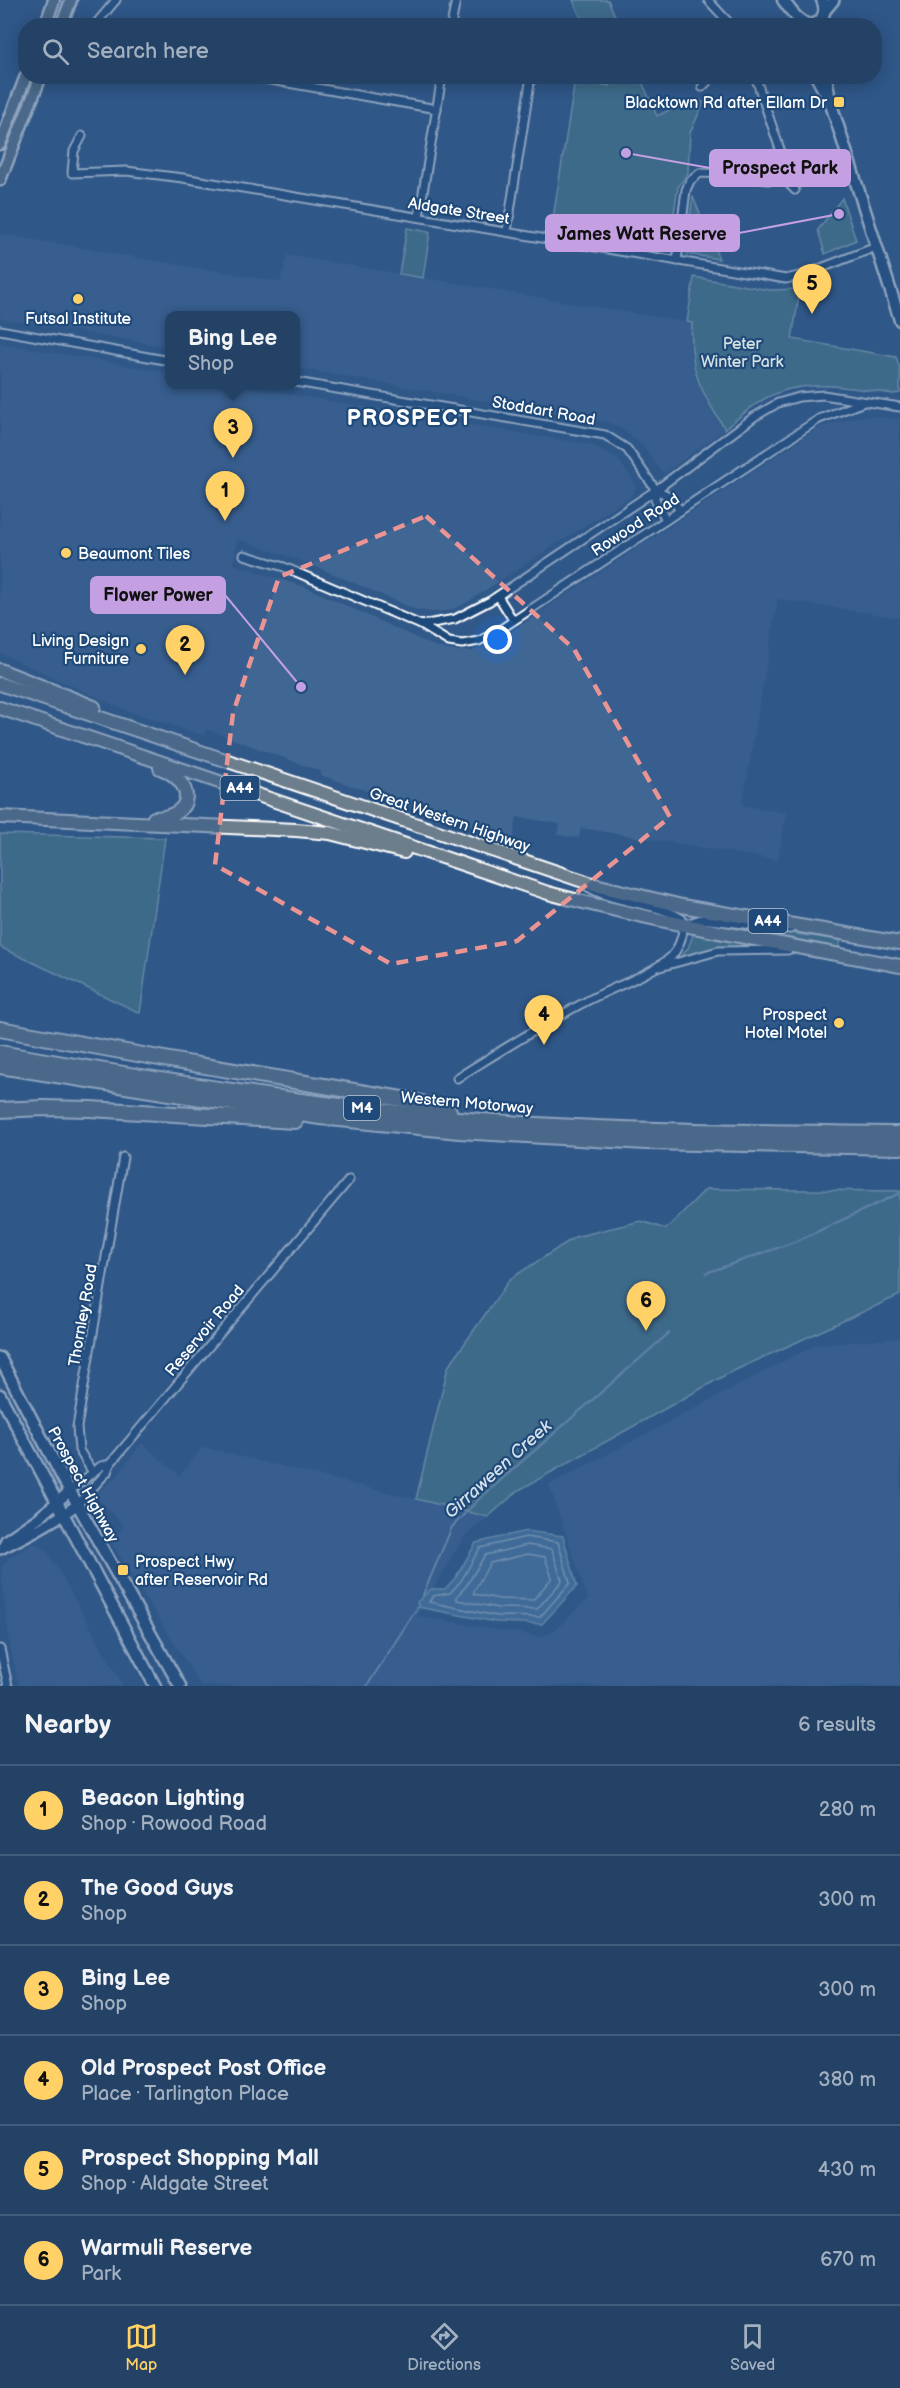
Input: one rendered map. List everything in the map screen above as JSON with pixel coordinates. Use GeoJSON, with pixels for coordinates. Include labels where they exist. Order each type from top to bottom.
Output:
{"type":"FeatureCollection","features":[{"type":"Feature","properties":{"kind":"highway"},"geometry":{"type":"LineString","coordinates":[[0,670],[118,716],[171,741]]}},
{"type":"Feature","properties":{"kind":"highway","name":"Great Western Highway"},"geometry":{"type":"LineString","coordinates":[[0,684],[576,879],[648,898],[900,943]]}},
{"type":"Feature","properties":{"kind":"highway","name":"A44"},"geometry":{"type":"LineString","coordinates":[[0,708],[479,870],[586,903],[684,925],[900,966]]}},
{"type":"Feature","properties":{"kind":"highway"},"geometry":{"type":"LineString","coordinates":[[0,815],[157,818],[174,815],[181,810],[185,797],[183,784],[178,778],[90,738]]}},
{"type":"Feature","properties":{"kind":"highway"},"geometry":{"type":"LineString","coordinates":[[216,780],[207,765],[209,759],[217,757]]}},
{"type":"Feature","properties":{"kind":"highway"},"geometry":{"type":"LineString","coordinates":[[0,815],[237,826],[330,833],[479,870]]}},
{"type":"Feature","properties":{"kind":"highway"},"geometry":{"type":"LineString","coordinates":[[0,1029],[414,1101],[483,1121]]}},
{"type":"Feature","properties":{"kind":"highway","name":"Western Motorway"},"geometry":{"type":"LineString","coordinates":[[0,1053],[275,1098],[483,1121],[648,1130],[900,1134]]}},
{"type":"Feature","properties":{"kind":"highway","name":"Western Motorway"},"geometry":{"type":"LineString","coordinates":[[0,1066],[320,1117],[459,1131],[582,1139],[900,1147]]}},
{"type":"Feature","properties":{"kind":"highway"},"geometry":{"type":"LineString","coordinates":[[0,1110],[90,1109],[293,1121],[320,1117]]}},
{"type":"Feature","properties":{"kind":"main road"},"geometry":{"type":"LineString","coordinates":[[48,18],[54,0]]}},
{"type":"Feature","properties":{"kind":"main road"},"geometry":{"type":"LineString","coordinates":[[64,18],[71,0]]}},
{"type":"Feature","properties":{"kind":"main road"},"geometry":{"type":"LineString","coordinates":[[783,0],[798,18]]}},
{"type":"Feature","properties":{"kind":"main road"},"geometry":{"type":"LineString","coordinates":[[799,0],[795,8],[799,18]]}},
{"type":"Feature","properties":{"kind":"main road"},"geometry":{"type":"LineString","coordinates":[[0,144],[23,84]]}},
{"type":"Feature","properties":{"kind":"main road"},"geometry":{"type":"LineString","coordinates":[[1,172],[37,84]]}},
{"type":"Feature","properties":{"kind":"main road"},"geometry":{"type":"LineString","coordinates":[[820,84],[830,101]]}},
{"type":"Feature","properties":{"kind":"main road"},"geometry":{"type":"LineString","coordinates":[[827,84],[830,101],[900,320]]}},
{"type":"Feature","properties":{"kind":"main road","name":"Prospect Highway"},"geometry":{"type":"LineString","coordinates":[[0,1358],[70,1491],[180,1686]]}},
{"type":"Feature","properties":{"kind":"main road","name":"Prospect Highway"},"geometry":{"type":"LineString","coordinates":[[0,1395],[155,1686]]}},
{"type":"Feature","properties":{"kind":"street"},"geometry":{"type":"LineString","coordinates":[[101,18],[116,0]]}},
{"type":"Feature","properties":{"kind":"street"},"geometry":{"type":"LineString","coordinates":[[453,18],[456,0]]}},
{"type":"Feature","properties":{"kind":"street"},"geometry":{"type":"LineString","coordinates":[[708,0],[725,18]]}},
{"type":"Feature","properties":{"kind":"street"},"geometry":{"type":"LineString","coordinates":[[823,14],[834,0]]}},
{"type":"Feature","properties":{"kind":"street"},"geometry":{"type":"LineString","coordinates":[[294,84],[437,109]]}},
{"type":"Feature","properties":{"kind":"street"},"geometry":{"type":"LineString","coordinates":[[419,217],[441,84]]}},
{"type":"Feature","properties":{"kind":"street"},"geometry":{"type":"LineString","coordinates":[[507,231],[530,84]]}},
{"type":"Feature","properties":{"kind":"street"},"geometry":{"type":"LineString","coordinates":[[702,87],[705,84]]}},
{"type":"Feature","properties":{"kind":"street"},"geometry":{"type":"LineString","coordinates":[[758,84],[786,167],[782,177]]}},
{"type":"Feature","properties":{"kind":"street","name":"Aldgate Street"},"geometry":{"type":"LineString","coordinates":[[82,136],[74,152],[72,174],[126,171],[183,178],[786,279],[810,273],[876,247]]}},
{"type":"Feature","properties":{"kind":"street"},"geometry":{"type":"LineString","coordinates":[[677,261],[686,190],[690,181],[700,173],[734,174],[768,180],[782,177]]}},
{"type":"Feature","properties":{"kind":"street"},"geometry":{"type":"LineString","coordinates":[[782,177],[795,190]]}},
{"type":"Feature","properties":{"kind":"street"},"geometry":{"type":"LineString","coordinates":[[0,330],[165,359]]}},
{"type":"Feature","properties":{"kind":"street","name":"Stoddart Road"},"geometry":{"type":"LineString","coordinates":[[300,383],[593,432],[618,442],[627,449],[656,490],[671,497],[680,511]]}},
{"type":"Feature","properties":{"kind":"street","name":"Rowood Road"},"geometry":{"type":"LineString","coordinates":[[421,625],[442,622],[467,614],[498,596],[656,490],[754,417],[778,403],[823,394],[900,407]]}},
{"type":"Feature","properties":{"kind":"street","name":"Rowood Road"},"geometry":{"type":"LineString","coordinates":[[244,555],[284,567],[421,625],[445,641],[462,644],[488,637],[819,418],[864,402]]}},
{"type":"Feature","properties":{"kind":"street","name":"Stoddart Road"},"geometry":{"type":"LineString","coordinates":[[656,490],[655,499],[666,520]]}},
{"type":"Feature","properties":{"kind":"street"},"geometry":{"type":"LineString","coordinates":[[498,596],[513,620]]}},
{"type":"Feature","properties":{"kind":"street"},"geometry":{"type":"LineString","coordinates":[[457,1078],[542,1024],[653,969],[673,955],[684,925],[682,919],[675,914],[603,896],[576,879]]}},
{"type":"Feature","properties":{"kind":"street"},"geometry":{"type":"LineString","coordinates":[[684,925],[695,919],[701,919],[775,929],[821,929]]}},
{"type":"Feature","properties":{"kind":"street"},"geometry":{"type":"LineString","coordinates":[[653,969],[718,951],[805,949]]}},
{"type":"Feature","properties":{"kind":"street","name":"Thornley Road"},"geometry":{"type":"LineString","coordinates":[[93,1473],[79,1450],[76,1434],[123,1157]]}},
{"type":"Feature","properties":{"kind":"street","name":"Reservoir Road"},"geometry":{"type":"LineString","coordinates":[[1,1548],[10,1546],[78,1504],[349,1180]]}},
{"type":"Feature","properties":{"kind":"street","name":"Reservoir Road"},"geometry":{"type":"LineString","coordinates":[[1,1548],[6,1540],[101,1466],[110,1464]]}},
{"type":"Feature","properties":{"kind":"street"},"geometry":{"type":"LineString","coordinates":[[0,1649],[9,1686]]}},
{"type":"Feature","properties":{"kind":"highlighted area"},"geometry":{"type":"Polygon","coordinates":[[[426,516],[574,649],[670,817],[517,941],[391,964],[215,865],[233,713],[279,577],[426,516]]]}},
{"type":"Feature","properties":{"kind":"shaded area"},"geometry":{"type":"Polygon","coordinates":[[[0,234],[280,282],[287,255],[692,323],[691,356],[694,371],[706,399],[725,429],[663,473],[639,442],[607,422],[300,369],[300,311],[165,311],[165,346],[0,318],[0,234]]]}},
{"type":"Feature","properties":{"kind":"shaded area"},"geometry":{"type":"Polygon","coordinates":[[[0,343],[165,372],[165,389],[259,389],[592,445],[618,460],[635,483],[636,487],[632,495],[466,603],[448,611],[431,612],[414,609],[308,563],[237,539],[233,564],[308,588],[436,647],[453,651],[472,651],[494,643],[820,427],[857,417],[900,419],[900,618],[778,599],[742,805],[786,813],[778,860],[581,828],[579,838],[558,835],[560,824],[517,817],[513,841],[320,775],[322,772],[206,729],[205,736],[125,710],[0,653],[0,343]]]}},
{"type":"Feature","properties":{"kind":"shaded area"},"geometry":{"type":"Polygon","coordinates":[[[900,1338],[900,1686],[201,1686],[112,1544],[124,1526],[95,1495],[117,1476],[142,1443],[180,1476],[202,1447],[488,1517],[464,1537],[417,1616],[541,1637],[555,1630],[588,1599],[549,1485],[815,1345],[900,1338]]]}},
{"type":"Feature","properties":{"kind":"shaded area"},"geometry":{"type":"Polygon","coordinates":[[[36,1544],[45,1549],[59,1571],[123,1686],[19,1686],[10,1646],[1,1572],[9,1558],[36,1544]]]}},
{"type":"Feature","properties":{"kind":"green space"},"geometry":{"type":"Polygon","coordinates":[[[573,0],[608,0],[616,18],[581,18],[573,0]]]}},
{"type":"Feature","properties":{"kind":"green space"},"geometry":{"type":"Polygon","coordinates":[[[574,84],[609,86],[608,84],[643,84],[657,116],[692,99],[704,102],[690,133],[688,173],[678,187],[669,244],[666,248],[658,249],[551,231],[574,84]]]}},
{"type":"Feature","properties":{"kind":"green space"},"geometry":{"type":"Polygon","coordinates":[[[693,197],[719,259],[687,254],[685,248],[693,197]]]}},
{"type":"Feature","properties":{"kind":"green space"},"geometry":{"type":"Polygon","coordinates":[[[842,198],[856,240],[825,254],[818,230],[842,198]]]}},
{"type":"Feature","properties":{"kind":"green space"},"geometry":{"type":"Polygon","coordinates":[[[407,228],[430,232],[423,278],[399,274],[407,228]]]}},
{"type":"Feature","properties":{"kind":"green space","name":"Peter Winter Park"},"geometry":{"type":"Polygon","coordinates":[[[694,277],[770,290],[800,289],[792,339],[896,357],[900,369],[900,393],[828,386],[796,388],[760,401],[725,429],[703,391],[692,355],[692,323],[687,322],[694,277]]]}},
{"type":"Feature","properties":{"kind":"green space"},"geometry":{"type":"Polygon","coordinates":[[[0,834],[165,838],[140,1013],[0,947],[0,834]]]}},
{"type":"Feature","properties":{"kind":"green space"},"geometry":{"type":"Polygon","coordinates":[[[720,924],[841,940],[839,949],[719,927],[720,924]]]}},
{"type":"Feature","properties":{"kind":"green space"},"geometry":{"type":"Polygon","coordinates":[[[695,934],[748,945],[683,956],[695,934]]]}},
{"type":"Feature","properties":{"kind":"green space"},"geometry":{"type":"Polygon","coordinates":[[[706,1189],[900,1191],[900,1295],[729,1373],[519,1490],[488,1517],[416,1499],[448,1367],[510,1279],[575,1237],[641,1221],[666,1229],[706,1189]]]}},
{"type":"Feature","properties":{"kind":"water"},"geometry":{"type":"Polygon","coordinates":[[[526,1531],[563,1536],[577,1586],[542,1624],[496,1622],[418,1607],[417,1602],[431,1589],[445,1589],[456,1577],[476,1543],[526,1531]]]}},
{"type":"Feature","properties":{"kind":"waterway","name":"Girraween Creek"},"geometry":{"type":"LineString","coordinates":[[706,1273],[797,1241],[900,1193]]}},
{"type":"Feature","properties":{"kind":"waterway","name":"Girraween Creek"},"geometry":{"type":"LineString","coordinates":[[422,1597],[452,1527],[478,1500],[669,1333]]}},
{"type":"Feature","properties":{"kind":"waterway","name":"Girraween Creek"},"geometry":{"type":"LineString","coordinates":[[367,1686],[419,1605]]}},
{"type":"Feature","properties":{"kind":"place","name":"Blacktown Rd after Ellam Dr"},"geometry":{"type":"Point","coordinates":[839,102]}},
{"type":"Feature","properties":{"kind":"place","name":"Prospect Park"},"geometry":{"type":"Point","coordinates":[626,153]}},
{"type":"Feature","properties":{"kind":"place","name":"James Watt Reserve"},"geometry":{"type":"Point","coordinates":[839,214]}},
{"type":"Feature","properties":{"kind":"place","name":"Futsal Institute"},"geometry":{"type":"Point","coordinates":[78,299]}},
{"type":"Feature","properties":{"kind":"place","name":"Prospect Shopping Mall"},"geometry":{"type":"Point","coordinates":[812,314]}},
{"type":"Feature","properties":{"kind":"place","name":"Bing Lee"},"geometry":{"type":"Point","coordinates":[233,458]}},
{"type":"Feature","properties":{"kind":"place","name":"Beacon Lighting"},"geometry":{"type":"Point","coordinates":[225,521]}},
{"type":"Feature","properties":{"kind":"place","name":"Beaumont Tiles"},"geometry":{"type":"Point","coordinates":[66,553]}},
{"type":"Feature","properties":{"kind":"place","name":"Living Design Furniture"},"geometry":{"type":"Point","coordinates":[141,649]}},
{"type":"Feature","properties":{"kind":"place","name":"The Good Guys"},"geometry":{"type":"Point","coordinates":[185,675]}},
{"type":"Feature","properties":{"kind":"place","name":"Flower Power"},"geometry":{"type":"Point","coordinates":[301,687]}},
{"type":"Feature","properties":{"kind":"place","name":"Prospect Hotel Motel"},"geometry":{"type":"Point","coordinates":[839,1023]}},
{"type":"Feature","properties":{"kind":"place","name":"Old Prospect Post Office"},"geometry":{"type":"Point","coordinates":[544,1045]}},
{"type":"Feature","properties":{"kind":"place","name":"Warmuli Reserve"},"geometry":{"type":"Point","coordinates":[646,1331]}},
{"type":"Feature","properties":{"kind":"place","name":"Prospect Hwy after Reservoir Rd"},"geometry":{"type":"Point","coordinates":[123,1570]}},
{"type":"Feature","properties":{"kind":"district","name":"PROSPECT"},"geometry":{"type":"Point","coordinates":[410,417]}}]}
